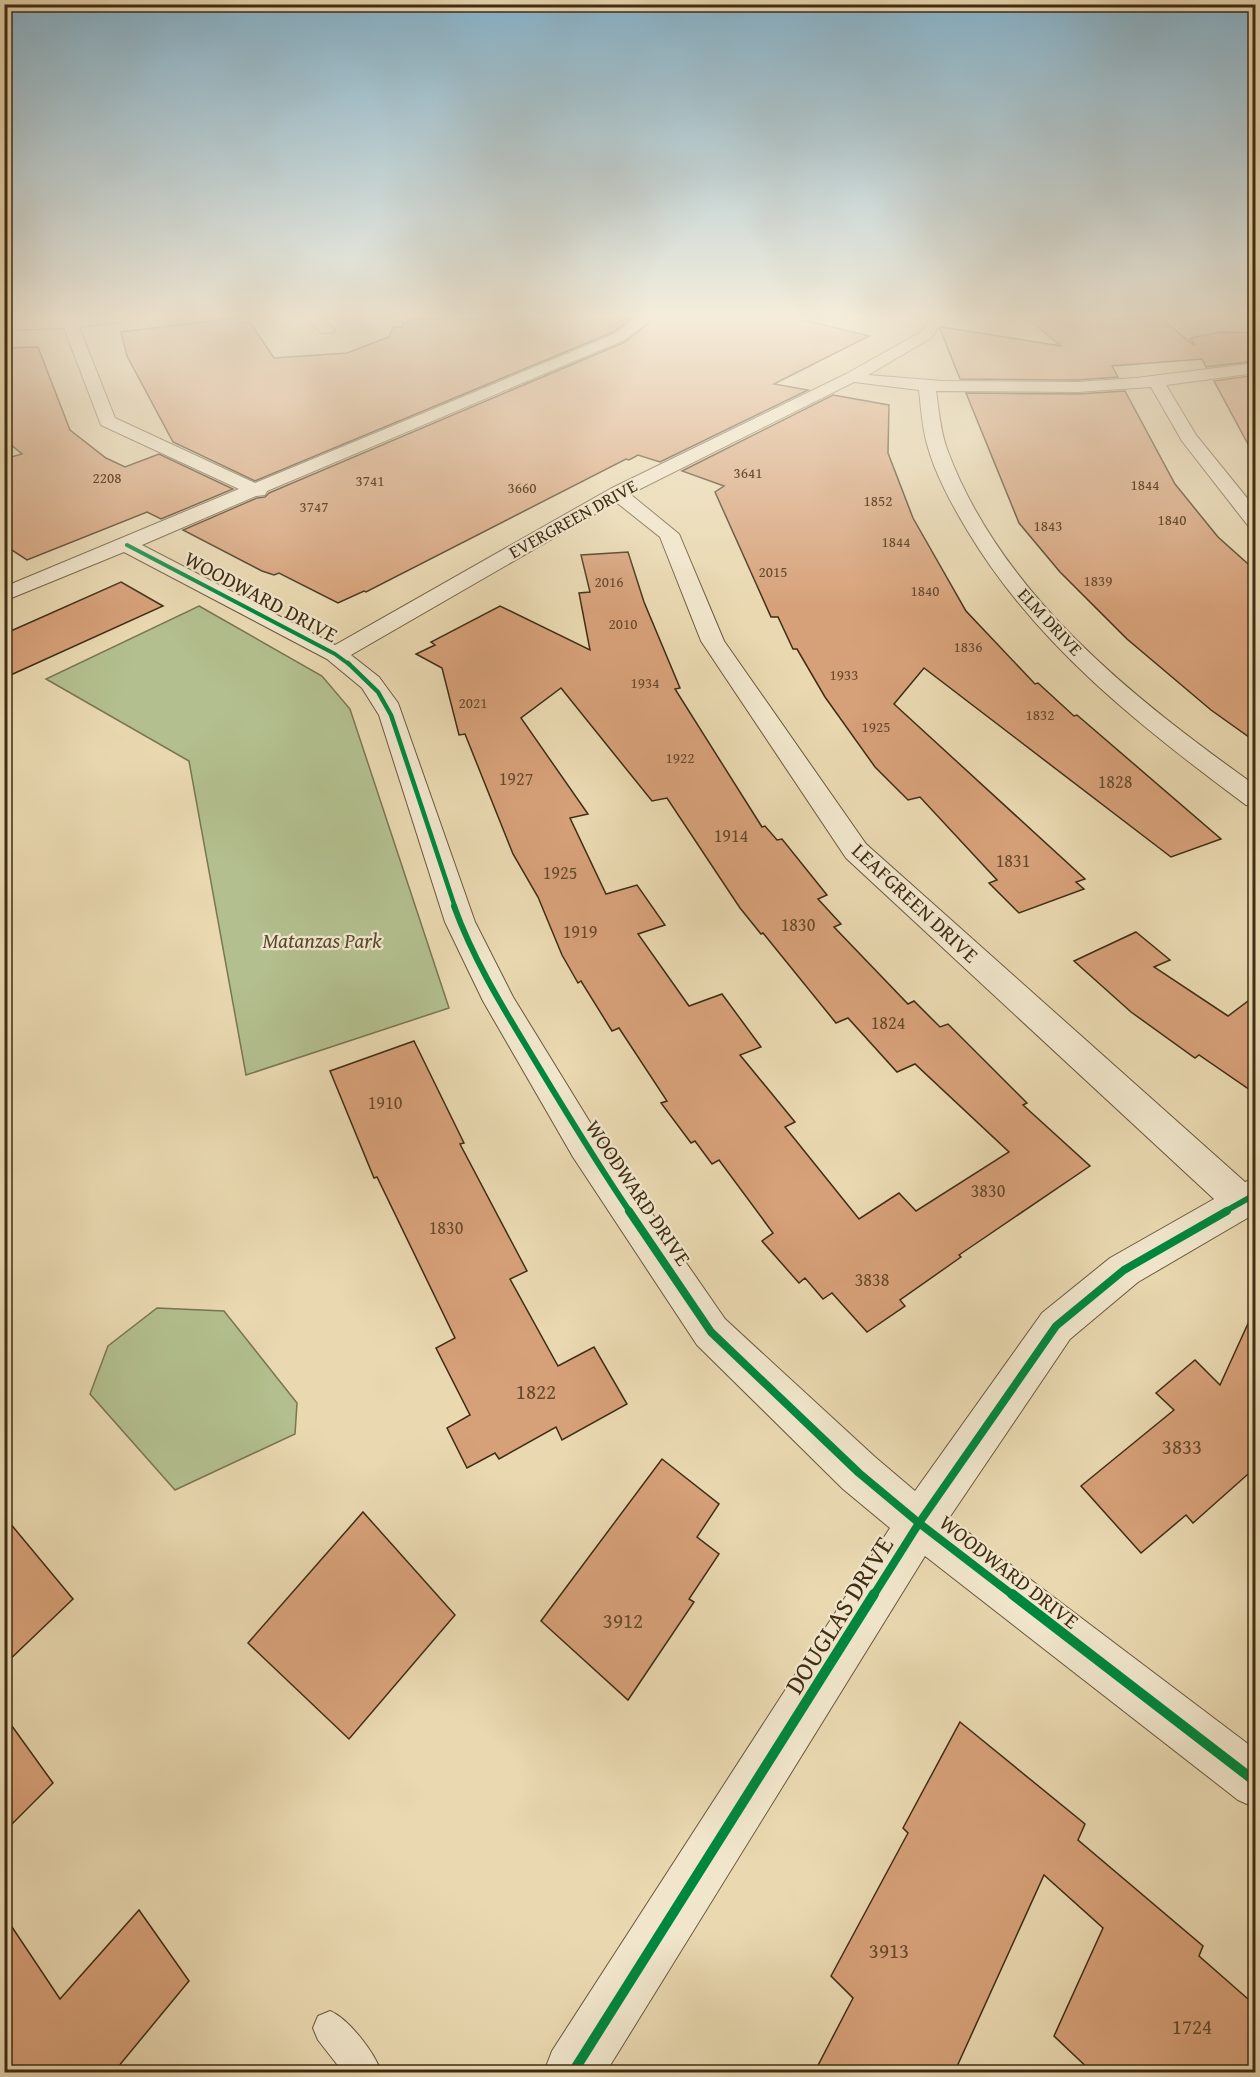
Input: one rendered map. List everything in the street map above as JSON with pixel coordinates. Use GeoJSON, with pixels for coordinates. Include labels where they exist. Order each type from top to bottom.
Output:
{"type":"FeatureCollection","features":[{"type":"Feature","properties":{"kind":"street"},"geometry":{"type":"LineString","coordinates":[[105,415],[107,421],[258,491]]}},
{"type":"Feature","properties":{"kind":"street"},"geometry":{"type":"LineString","coordinates":[[4,595],[437,415]]}},
{"type":"Feature","properties":{"kind":"street","name":"EVERGREEN DRIVE"},"geometry":{"type":"LineString","coordinates":[[334,654],[617,493],[775,415]]}},
{"type":"Feature","properties":{"kind":"street","name":"ELM DRIVE"},"geometry":{"type":"LineString","coordinates":[[932,415],[937,448],[968,519],[999,565],[1046,621],[1108,682],[1212,767],[1256,799]]}},
{"type":"Feature","properties":{"kind":"street"},"geometry":{"type":"LineString","coordinates":[[1175,415],[1188,437],[1256,523]]}},
{"type":"Feature","properties":{"kind":"street","name":"LEAFGREEN DRIVE"},"geometry":{"type":"LineString","coordinates":[[617,493],[669,534],[712,641],[856,851],[1249,1198]]}},
{"type":"Feature","properties":{"kind":"street","name":"WOODWARD DRIVE"},"geometry":{"type":"LineString","coordinates":[[127,545],[334,654],[363,674],[381,694],[394,719],[400,746],[460,922],[499,1001],[586,1147],[711,1332],[859,1473],[919,1523],[1256,1782]]}},
{"type":"Feature","properties":{"kind":"street","name":"DOUGLAS DRIVE"},"geometry":{"type":"LineString","coordinates":[[573,2073],[919,1523],[1056,1326],[1124,1270],[1249,1198]]}},
{"type":"Feature","properties":{"kind":"lane"},"geometry":{"type":"LineString","coordinates":[[330,2028],[364,2073]]}},
{"type":"Feature","properties":{"kind":"green space","name":"Matanzas Park"},"geometry":{"type":"Polygon","coordinates":[[[199,606],[322,676],[350,709],[449,1008],[246,1075],[189,761],[46,679],[199,606]]]}},
{"type":"Feature","properties":{"kind":"green space"},"geometry":{"type":"Polygon","coordinates":[[[157,1308],[224,1311],[297,1403],[295,1434],[175,1490],[90,1394],[108,1346],[157,1308]]]}},
{"type":"Feature","properties":{"kind":"building"},"geometry":{"type":"Polygon","coordinates":[[[4,415],[64,415],[70,430],[106,458],[125,467],[159,454],[233,489],[161,519],[147,512],[27,560],[4,545],[4,459],[22,454],[4,439],[4,415]]]}},
{"type":"Feature","properties":{"kind":"building"},"geometry":{"type":"Polygon","coordinates":[[[159,415],[414,415],[255,481],[173,442],[159,415]]]}},
{"type":"Feature","properties":{"kind":"building"},"geometry":{"type":"Polygon","coordinates":[[[453,415],[757,415],[660,462],[638,455],[629,460],[626,459],[366,592],[338,603],[279,573],[274,575],[262,571],[183,530],[257,498],[265,497],[269,493],[453,415]]]}},
{"type":"Feature","properties":{"kind":"building"},"geometry":{"type":"Polygon","coordinates":[[[793,415],[889,415],[888,453],[913,518],[966,611],[1035,684],[1038,683],[1074,716],[1077,715],[1221,839],[1171,857],[924,668],[894,704],[1085,879],[1076,882],[1084,889],[1019,913],[989,883],[997,880],[920,797],[908,800],[875,767],[825,697],[797,649],[793,649],[778,617],[771,617],[715,492],[724,486],[682,471],[793,415]]]}},
{"type":"Feature","properties":{"kind":"building"},"geometry":{"type":"Polygon","coordinates":[[[975,415],[1138,415],[1175,484],[1218,537],[1256,571],[1256,742],[1211,710],[1127,639],[1060,572],[1019,523],[975,415]]]}},
{"type":"Feature","properties":{"kind":"building"},"geometry":{"type":"Polygon","coordinates":[[[1232,415],[1256,415],[1256,459],[1232,415]]]}},
{"type":"Feature","properties":{"kind":"building"},"geometry":{"type":"Polygon","coordinates":[[[628,552],[644,602],[680,688],[675,689],[762,827],[765,826],[777,840],[782,839],[827,895],[818,899],[841,924],[834,927],[908,1004],[914,1001],[940,1027],[948,1024],[1027,1103],[1023,1105],[1090,1166],[959,1255],[961,1257],[900,1300],[905,1306],[867,1332],[832,1293],[823,1299],[805,1278],[799,1283],[762,1241],[773,1233],[719,1160],[712,1164],[695,1141],[691,1143],[661,1103],[667,1101],[619,1028],[612,1031],[581,981],[578,983],[562,955],[538,897],[513,854],[465,734],[459,735],[442,668],[416,654],[435,645],[431,642],[500,606],[590,650],[579,593],[590,592],[581,555],[628,552]],[[561,688],[521,718],[588,814],[570,818],[606,894],[637,885],[665,925],[638,934],[689,1006],[722,994],[761,1047],[740,1055],[795,1122],[785,1127],[859,1219],[899,1193],[916,1211],[1009,1152],[915,1064],[897,1072],[848,1018],[836,1023],[740,908],[667,798],[652,801],[561,688]]]}},
{"type":"Feature","properties":{"kind":"building"},"geometry":{"type":"Polygon","coordinates":[[[121,582],[163,606],[4,678],[4,634],[121,582]]]}},
{"type":"Feature","properties":{"kind":"building"},"geometry":{"type":"Polygon","coordinates":[[[1136,932],[1170,960],[1154,967],[1228,1016],[1256,995],[1256,1094],[1199,1055],[1195,1058],[1131,1012],[1074,961],[1136,932]]]}},
{"type":"Feature","properties":{"kind":"building"},"geometry":{"type":"Polygon","coordinates":[[[414,1041],[464,1143],[460,1144],[527,1271],[510,1279],[558,1366],[594,1347],[627,1404],[562,1440],[556,1427],[499,1459],[495,1453],[467,1468],[447,1428],[470,1415],[436,1348],[455,1338],[377,1177],[374,1178],[330,1071],[414,1041]]]}},
{"type":"Feature","properties":{"kind":"building"},"geometry":{"type":"Polygon","coordinates":[[[1256,1306],[1256,1467],[1193,1523],[1186,1515],[1141,1553],[1081,1486],[1174,1410],[1156,1393],[1195,1360],[1220,1385],[1256,1306]]]}},
{"type":"Feature","properties":{"kind":"building"},"geometry":{"type":"Polygon","coordinates":[[[662,1459],[719,1504],[697,1537],[719,1554],[689,1599],[694,1602],[628,1700],[541,1621],[662,1459]]]}},
{"type":"Feature","properties":{"kind":"building"},"geometry":{"type":"Polygon","coordinates":[[[363,1512],[455,1615],[349,1739],[248,1643],[363,1512]]]}},
{"type":"Feature","properties":{"kind":"building"},"geometry":{"type":"Polygon","coordinates":[[[4,1516],[73,1599],[4,1665],[4,1516]]]}},
{"type":"Feature","properties":{"kind":"building"},"geometry":{"type":"Polygon","coordinates":[[[4,1715],[53,1783],[4,1832],[4,1715]]]}},
{"type":"Feature","properties":{"kind":"building"},"geometry":{"type":"Polygon","coordinates":[[[960,1722],[1085,1824],[1078,1840],[1203,1946],[1199,1956],[1256,2006],[1256,2073],[1093,2073],[1054,2036],[1103,1928],[1044,1875],[954,2073],[814,2073],[853,1998],[831,1976],[908,1833],[903,1828],[960,1722]]]}},
{"type":"Feature","properties":{"kind":"building"},"geometry":{"type":"Polygon","coordinates":[[[139,1910],[189,1981],[113,2073],[4,2073],[4,1915],[60,1999],[139,1910]]]}},
{"type":"Feature","properties":{"kind":"cycle path"},"geometry":{"type":"LineString","coordinates":[[127,545],[335,654],[360,673],[378,692],[396,729],[460,922],[499,1001],[586,1147],[711,1332],[859,1473],[919,1523],[1256,1782]]}},
{"type":"Feature","properties":{"kind":"cycle path"},"geometry":{"type":"LineString","coordinates":[[573,2072],[919,1523],[1056,1326],[1124,1270],[1256,1194]]}}]}
